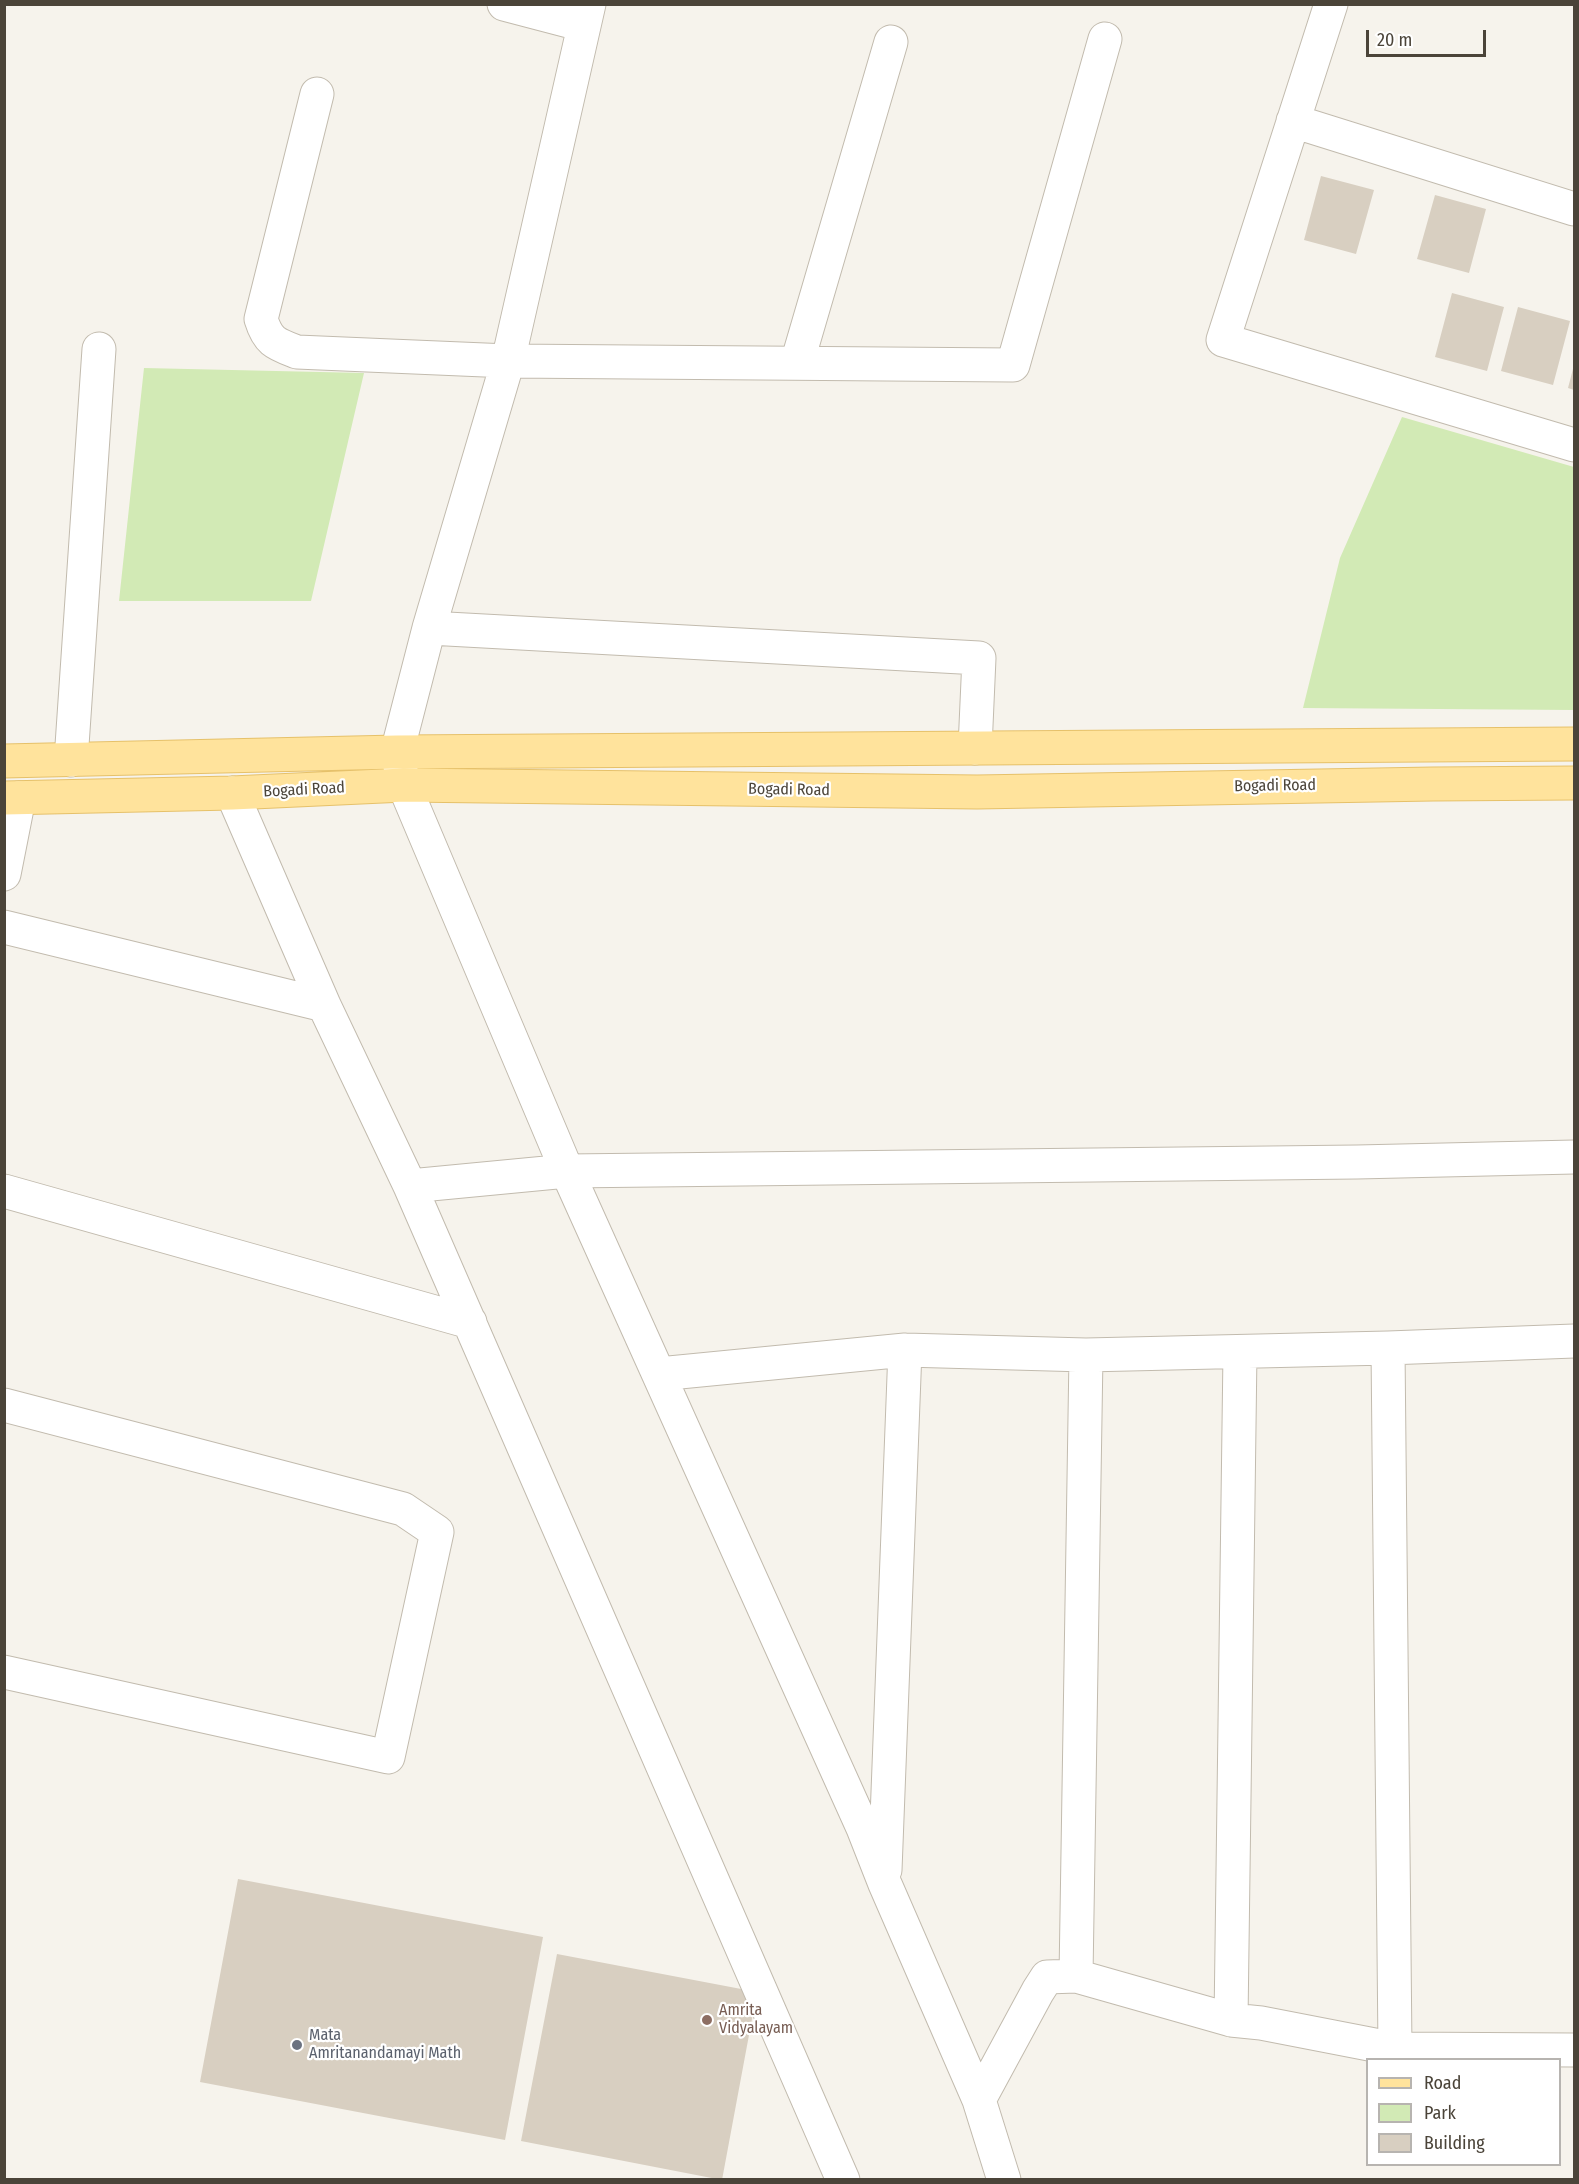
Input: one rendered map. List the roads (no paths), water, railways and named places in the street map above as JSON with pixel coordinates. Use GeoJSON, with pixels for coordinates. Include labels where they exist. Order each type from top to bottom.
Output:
{"type":"FeatureCollection","features":[{"type":"Feature","properties":{"kind":"main road"},"geometry":{"type":"LineString","coordinates":[[4,761],[397,752],[1575,744]]}},
{"type":"Feature","properties":{"kind":"main road","name":"Bogadi Road"},"geometry":{"type":"LineString","coordinates":[[12,798],[232,793],[404,785],[977,792],[1575,783]]}},
{"type":"Feature","properties":{"kind":"street"},"geometry":{"type":"LineString","coordinates":[[504,4],[586,15],[508,361],[429,628],[397,752],[404,785],[567,1171],[853,1806],[979,2100],[1004,2180]]}},
{"type":"Feature","properties":{"kind":"street"},"geometry":{"type":"LineString","coordinates":[[1330,4],[1223,340],[1575,445]]}},
{"type":"Feature","properties":{"kind":"street"},"geometry":{"type":"LineString","coordinates":[[317,94],[261,319],[265,332],[274,343],[297,352],[508,361],[1013,365],[1105,39]]}},
{"type":"Feature","properties":{"kind":"street"},"geometry":{"type":"LineString","coordinates":[[797,363],[891,42]]}},
{"type":"Feature","properties":{"kind":"street"},"geometry":{"type":"LineString","coordinates":[[1293,121],[1575,209]]}},
{"type":"Feature","properties":{"kind":"street"},"geometry":{"type":"LineString","coordinates":[[71,760],[99,349]]}},
{"type":"Feature","properties":{"kind":"street"},"geometry":{"type":"LineString","coordinates":[[429,628],[979,658],[975,748]]}},
{"type":"Feature","properties":{"kind":"street"},"geometry":{"type":"LineString","coordinates":[[232,793],[324,1005],[410,1185],[843,2180]]}},
{"type":"Feature","properties":{"kind":"street"},"geometry":{"type":"LineString","coordinates":[[4,874],[12,798]]}},
{"type":"Feature","properties":{"kind":"street"},"geometry":{"type":"LineString","coordinates":[[4,927],[324,1005]]}},
{"type":"Feature","properties":{"kind":"street"},"geometry":{"type":"LineString","coordinates":[[410,1185],[567,1171],[1357,1162],[1575,1157]]}},
{"type":"Feature","properties":{"kind":"street"},"geometry":{"type":"LineString","coordinates":[[4,1191],[470,1322]]}},
{"type":"Feature","properties":{"kind":"street"},"geometry":{"type":"LineString","coordinates":[[659,1374],[905,1350],[1086,1355],[1575,1341]]}},
{"type":"Feature","properties":{"kind":"street"},"geometry":{"type":"LineString","coordinates":[[1388,1348],[1395,2049]]}},
{"type":"Feature","properties":{"kind":"street"},"geometry":{"type":"LineString","coordinates":[[885,1884],[905,1350]]}},
{"type":"Feature","properties":{"kind":"street"},"geometry":{"type":"LineString","coordinates":[[1231,2020],[1240,1352]]}},
{"type":"Feature","properties":{"kind":"street"},"geometry":{"type":"LineString","coordinates":[[1076,1976],[1086,1355]]}},
{"type":"Feature","properties":{"kind":"street"},"geometry":{"type":"LineString","coordinates":[[4,1405],[403,1509],[437,1532],[388,1757],[4,1671]]}},
{"type":"Feature","properties":{"kind":"street"},"geometry":{"type":"LineString","coordinates":[[979,2100],[1047,1977],[1076,1976],[1231,2020],[1262,2023],[1395,2049],[1575,2050]]}},
{"type":"Feature","properties":{"kind":"place","name":"Amrita Vidyalayam"},"geometry":{"type":"Point","coordinates":[707,2020]}},
{"type":"Feature","properties":{"kind":"place","name":"Mata Amritanandamayi Math"},"geometry":{"type":"Point","coordinates":[297,2045]}}]}
